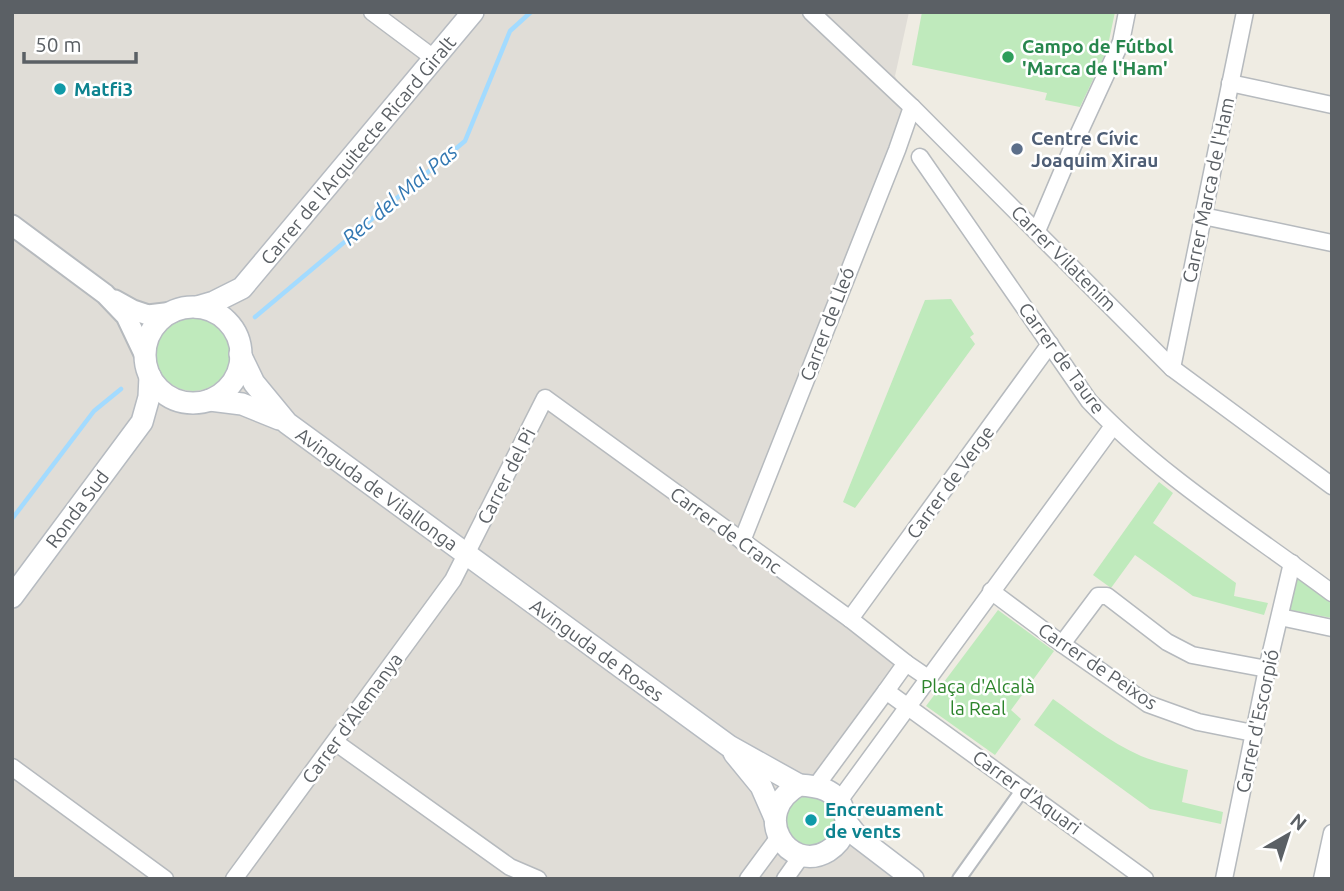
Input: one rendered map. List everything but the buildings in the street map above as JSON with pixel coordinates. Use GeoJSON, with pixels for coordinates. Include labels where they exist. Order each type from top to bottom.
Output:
{"type":"FeatureCollection","features":[{"type":"Feature","properties":{"kind":"main road","name":"Carrer de l'Arquitecte Ricard Giralt"},"geometry":{"type":"LineString","coordinates":[[197,307],[242,288],[473,12]]}},
{"type":"Feature","properties":{"kind":"main road"},"geometry":{"type":"LineString","coordinates":[[238,344],[229,324],[219,315],[197,307],[184,308],[162,318],[154,327],[146,346],[148,366],[163,392],[174,399],[198,402],[221,394],[237,374],[240,361],[236,315],[242,288]]}},
{"type":"Feature","properties":{"kind":"main road","name":"Avinguda de Vilallonga"},"geometry":{"type":"LineString","coordinates":[[238,344],[254,383],[287,423]]}},
{"type":"Feature","properties":{"kind":"main road","name":"Ronda Sud"},"geometry":{"type":"LineString","coordinates":[[12,597],[142,422],[149,397],[148,366]]}},
{"type":"Feature","properties":{"kind":"main road","name":"Avinguda de Vilallonga"},"geometry":{"type":"LineString","coordinates":[[210,400],[242,404],[287,423],[466,554]]}},
{"type":"Feature","properties":{"kind":"main road","name":"Ronda Sud"},"geometry":{"type":"LineString","coordinates":[[142,422],[186,402]]}},
{"type":"Feature","properties":{"kind":"main road","name":"Avinguda de Roses"},"geometry":{"type":"LineString","coordinates":[[466,554],[729,746],[808,785]]}},
{"type":"Feature","properties":{"kind":"main road","name":"Avinguda de Roses"},"geometry":{"type":"LineString","coordinates":[[729,746],[761,786],[777,828]]}},
{"type":"Feature","properties":{"kind":"main road"},"geometry":{"type":"LineString","coordinates":[[847,823],[834,848],[823,854],[802,855],[790,849],[777,828],[778,807],[790,790],[808,785],[834,795],[839,800],[847,823],[859,837],[913,879]]}},
{"type":"Feature","properties":{"kind":"main road"},"geometry":{"type":"LineString","coordinates":[[834,848],[852,848],[890,862]]}},
{"type":"Feature","properties":{"kind":"street"},"geometry":{"type":"LineString","coordinates":[[372,12],[435,59]]}},
{"type":"Feature","properties":{"kind":"street","name":"Carrer Vilatenim"},"geometry":{"type":"LineString","coordinates":[[811,12],[912,107],[1172,368],[1332,486]]}},
{"type":"Feature","properties":{"kind":"street"},"geometry":{"type":"LineString","coordinates":[[1037,231],[1121,41],[1127,12]]}},
{"type":"Feature","properties":{"kind":"street","name":"Carrer Marca de l'Ham"},"geometry":{"type":"LineString","coordinates":[[1172,368],[1245,12]]}},
{"type":"Feature","properties":{"kind":"street"},"geometry":{"type":"LineString","coordinates":[[1230,83],[1332,105]]}},
{"type":"Feature","properties":{"kind":"street","name":"Carrer de Lleó"},"geometry":{"type":"LineString","coordinates":[[742,541],[912,107]]}},
{"type":"Feature","properties":{"kind":"street"},"geometry":{"type":"LineString","coordinates":[[897,150],[920,157],[939,134]]}},
{"type":"Feature","properties":{"kind":"street","name":"Carrer de Taure"},"geometry":{"type":"LineString","coordinates":[[920,157],[1089,401],[1113,426],[1168,473],[1332,593]]}},
{"type":"Feature","properties":{"kind":"street"},"geometry":{"type":"LineString","coordinates":[[1203,216],[1332,243]]}},
{"type":"Feature","properties":{"kind":"street"},"geometry":{"type":"LineString","coordinates":[[12,225],[104,294],[133,310],[148,315],[173,312]]}},
{"type":"Feature","properties":{"kind":"street"},"geometry":{"type":"LineString","coordinates":[[104,294],[126,316],[148,366]]}},
{"type":"Feature","properties":{"kind":"street","name":"Carrer de Verge"},"geometry":{"type":"LineString","coordinates":[[849,619],[1050,344]]}},
{"type":"Feature","properties":{"kind":"street","name":"Carrer de Cranc"},"geometry":{"type":"LineString","coordinates":[[545,398],[906,663]]}},
{"type":"Feature","properties":{"kind":"street","name":"Carrer del Pi"},"geometry":{"type":"LineString","coordinates":[[466,554],[545,398]]}},
{"type":"Feature","properties":{"kind":"street"},"geometry":{"type":"LineString","coordinates":[[839,800],[1113,426]]}},
{"type":"Feature","properties":{"kind":"street","name":"Carrer d'Alemanya"},"geometry":{"type":"LineString","coordinates":[[234,879],[453,580],[466,554]]}},
{"type":"Feature","properties":{"kind":"street","name":"Carrer d'Escorpió"},"geometry":{"type":"LineString","coordinates":[[1224,879],[1267,669],[1292,563]]}},
{"type":"Feature","properties":{"kind":"street","name":"Carrer de Peixos"},"geometry":{"type":"LineString","coordinates":[[991,591],[1148,704],[1198,722],[1254,733]]}},
{"type":"Feature","properties":{"kind":"street"},"geometry":{"type":"LineString","coordinates":[[1062,644],[1098,596],[1107,596],[1167,642],[1192,655],[1267,669]]}},
{"type":"Feature","properties":{"kind":"street"},"geometry":{"type":"LineString","coordinates":[[1280,617],[1332,628]]}},
{"type":"Feature","properties":{"kind":"street"},"geometry":{"type":"LineString","coordinates":[[808,785],[906,663],[928,678]]}},
{"type":"Feature","properties":{"kind":"street"},"geometry":{"type":"LineString","coordinates":[[886,691],[908,706]]}},
{"type":"Feature","properties":{"kind":"street","name":"Carrer d'Aquari"},"geometry":{"type":"LineString","coordinates":[[908,706],[1137,876]]}},
{"type":"Feature","properties":{"kind":"street"},"geometry":{"type":"LineString","coordinates":[[335,742],[506,873],[538,879]]}},
{"type":"Feature","properties":{"kind":"street"},"geometry":{"type":"LineString","coordinates":[[12,767],[165,879]]}},
{"type":"Feature","properties":{"kind":"street"},"geometry":{"type":"LineString","coordinates":[[959,879],[1023,789]]}},
{"type":"Feature","properties":{"kind":"street"},"geometry":{"type":"LineString","coordinates":[[748,879],[777,828]]}},
{"type":"Feature","properties":{"kind":"street"},"geometry":{"type":"LineString","coordinates":[[1323,878],[1332,833]]}},
{"type":"Feature","properties":{"kind":"street"},"geometry":{"type":"LineString","coordinates":[[785,879],[802,855]]}},
{"type":"Feature","properties":{"kind":"shaded area"},"geometry":{"type":"Polygon","coordinates":[[[12,12],[909,12],[895,76],[912,107],[743,540],[908,663],[807,803],[920,879],[12,879],[12,12]]]}},
{"type":"Feature","properties":{"kind":"green space","name":"Campo de Fútbol 'Marca de l'Ham'"},"geometry":{"type":"Polygon","coordinates":[[[922,12],[1115,12],[1107,50],[1080,107],[1045,100],[1047,93],[912,65],[922,12]]]}},
{"type":"Feature","properties":{"kind":"green space"},"geometry":{"type":"Polygon","coordinates":[[[951,299],[974,334],[970,337],[975,344],[855,508],[843,502],[925,300],[951,299]]]}},
{"type":"Feature","properties":{"kind":"green space"},"geometry":{"type":"Polygon","coordinates":[[[193,317],[214,323],[224,333],[230,354],[224,375],[214,385],[193,391],[172,385],[162,375],[156,354],[162,333],[172,323],[193,317]]]}},
{"type":"Feature","properties":{"kind":"green space"},"geometry":{"type":"Polygon","coordinates":[[[1159,482],[1173,493],[1153,523],[1236,583],[1234,596],[1268,603],[1264,615],[1193,596],[1135,555],[1111,588],[1093,575],[1159,482]]]}},
{"type":"Feature","properties":{"kind":"green space"},"geometry":{"type":"Polygon","coordinates":[[[1298,578],[1332,603],[1332,618],[1290,610],[1298,578]]]}},
{"type":"Feature","properties":{"kind":"green space","name":"Plaça d'Alcalà la Real"},"geometry":{"type":"Polygon","coordinates":[[[998,610],[1054,651],[1011,710],[1021,719],[995,755],[926,706],[998,610]]]}},
{"type":"Feature","properties":{"kind":"green space"},"geometry":{"type":"Polygon","coordinates":[[[1053,699],[1129,750],[1188,770],[1182,802],[1223,812],[1221,824],[1150,809],[1034,725],[1053,699]]]}},
{"type":"Feature","properties":{"kind":"green space"},"geometry":{"type":"Polygon","coordinates":[[[810,796],[828,803],[835,821],[828,839],[810,846],[792,839],[785,821],[792,803],[810,796]]]}},
{"type":"Feature","properties":{"kind":"waterway","name":"Rec del Mal Pas"},"geometry":{"type":"LineString","coordinates":[[255,317],[465,141],[510,31],[531,12]]}},
{"type":"Feature","properties":{"kind":"waterway","name":"Rec del Mal Pas"},"geometry":{"type":"LineString","coordinates":[[12,519],[94,411],[121,389]]}},
{"type":"Feature","properties":{"kind":"place","name":"Campo de Fútbol 'Marca de l'Ham'"},"geometry":{"type":"Point","coordinates":[1008,57]}},
{"type":"Feature","properties":{"kind":"place","name":"Matfi3"},"geometry":{"type":"Point","coordinates":[60,89]}},
{"type":"Feature","properties":{"kind":"place","name":"Centre Cívic Joaquim Xirau"},"geometry":{"type":"Point","coordinates":[1017,149]}},
{"type":"Feature","properties":{"kind":"place","name":"Encreuament de vents"},"geometry":{"type":"Point","coordinates":[811,820]}}]}
